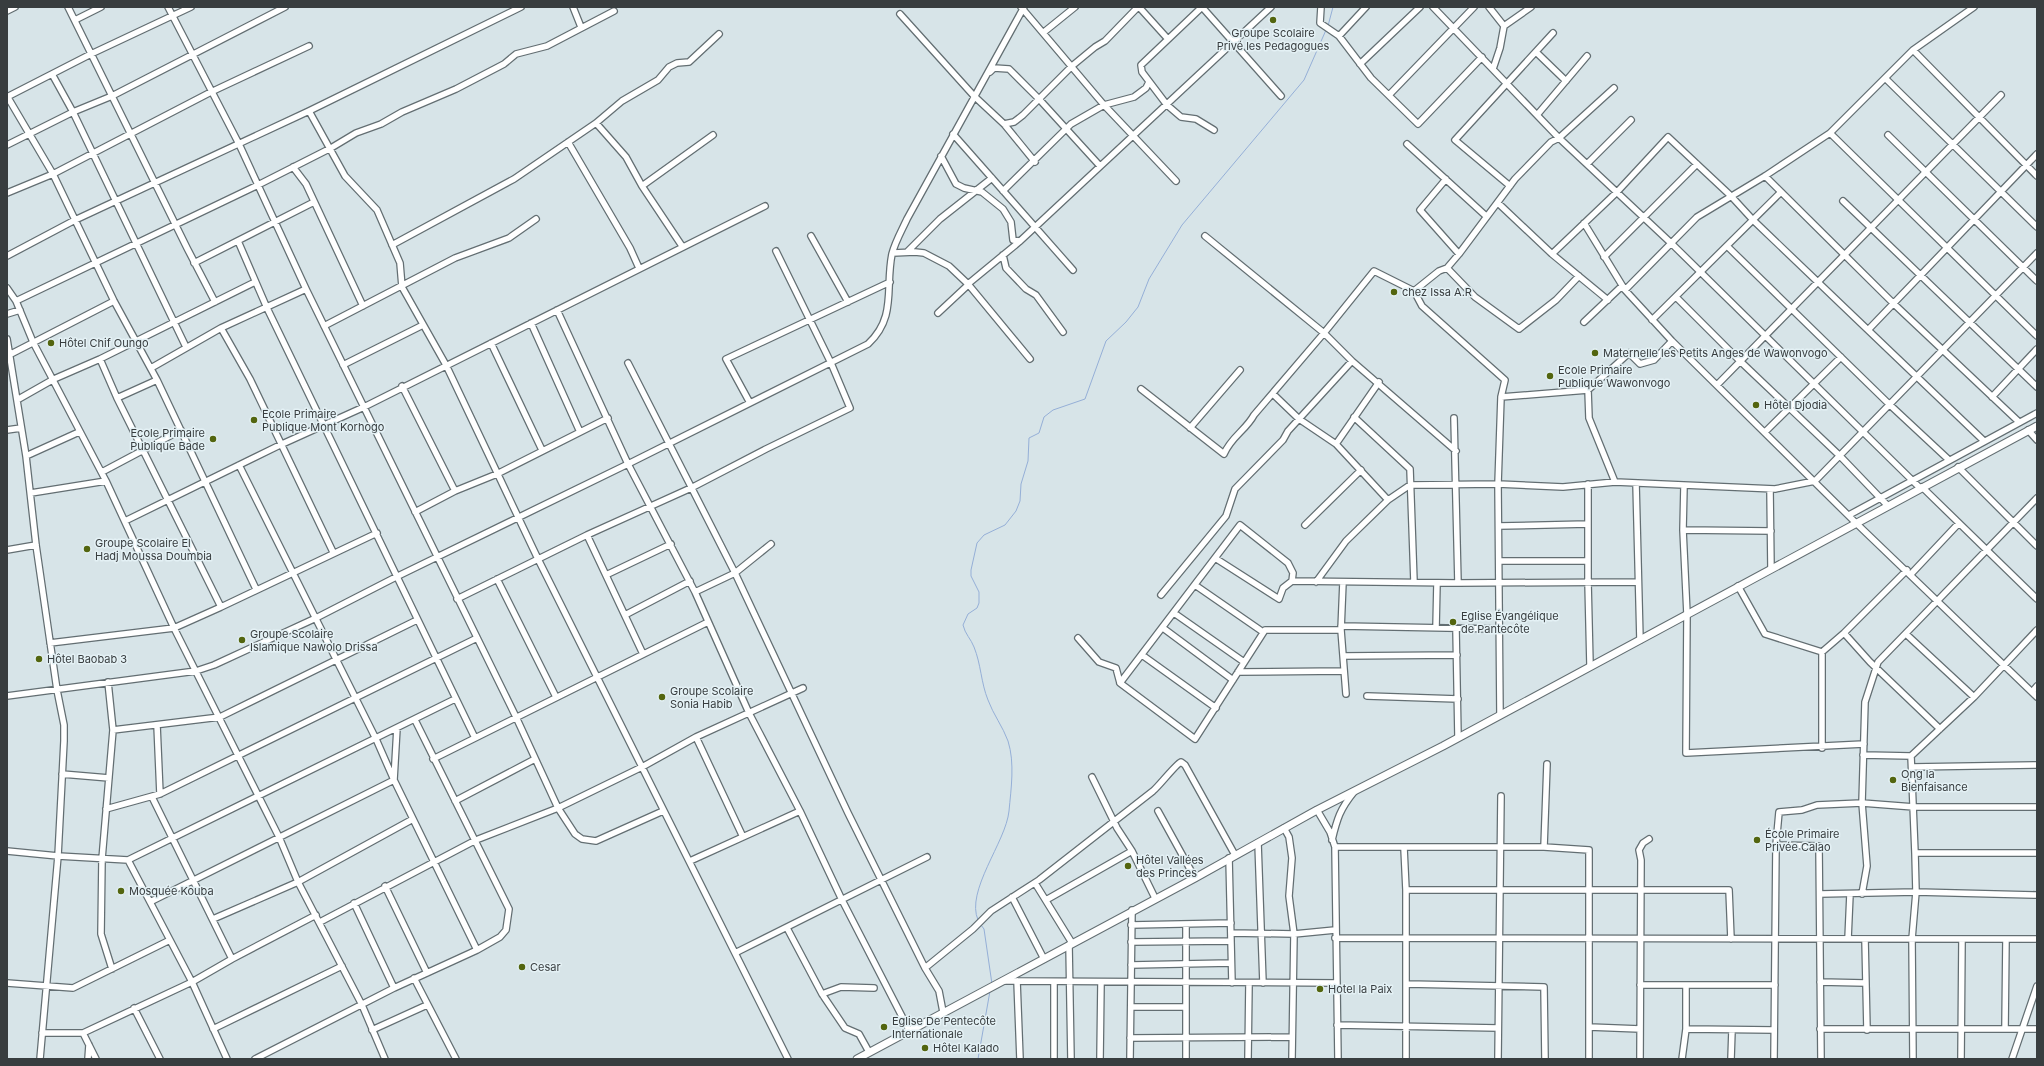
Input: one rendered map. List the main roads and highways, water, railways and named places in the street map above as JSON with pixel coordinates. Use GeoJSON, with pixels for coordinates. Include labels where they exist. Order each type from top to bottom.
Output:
{"type":"FeatureCollection","features":[{"type":"Feature","properties":{"kind":"main road"},"geometry":{"type":"LineString","coordinates":[[856,1059],[1044,959],[1132,910],[1195,878],[1232,856],[1317,810],[1640,640],[1771,568],[1856,524],[1971,460],[2037,426]]}},
{"type":"Feature","properties":{"kind":"waterway"},"geometry":{"type":"LineString","coordinates":[[1328,26],[1333,7]]}},
{"type":"Feature","properties":{"kind":"waterway"},"geometry":{"type":"LineString","coordinates":[[978,920],[975,908],[977,895],[981,881],[1001,837],[1009,811],[1012,767],[1008,741],[988,700],[976,653],[963,625],[968,614],[977,608],[979,603],[979,592],[971,576],[977,543],[984,535],[1005,525],[1016,511],[1020,501],[1021,484],[1028,461],[1029,438],[1039,433],[1044,417],[1053,410],[1085,399],[1106,341],[1126,322],[1138,307],[1149,279],[1182,225],[1304,80],[1326,30]]}},
{"type":"Feature","properties":{"kind":"waterway"},"geometry":{"type":"LineString","coordinates":[[981,925],[984,929],[992,984]]}},
{"type":"Feature","properties":{"kind":"waterway"},"geometry":{"type":"LineString","coordinates":[[978,1059],[990,991]]}},
{"type":"Feature","properties":{"kind":"place","name":"Groupe Scolaire Privé les Pedagogues"},"geometry":{"type":"Point","coordinates":[1273,20]}},
{"type":"Feature","properties":{"kind":"place","name":"chez Issa A.R"},"geometry":{"type":"Point","coordinates":[1394,292]}},
{"type":"Feature","properties":{"kind":"place","name":"Hôtel Chif Oungo"},"geometry":{"type":"Point","coordinates":[51,343]}},
{"type":"Feature","properties":{"kind":"place","name":"Maternelle les Petits Anges de Wawonvogo"},"geometry":{"type":"Point","coordinates":[1595,353]}},
{"type":"Feature","properties":{"kind":"place","name":"Ecole Primaire Publique Wawonvogo"},"geometry":{"type":"Point","coordinates":[1550,376]}},
{"type":"Feature","properties":{"kind":"place","name":"Hôtel Djodia"},"geometry":{"type":"Point","coordinates":[1756,405]}},
{"type":"Feature","properties":{"kind":"place","name":"Ecole Primaire Publique Mont Korhogo"},"geometry":{"type":"Point","coordinates":[254,420]}},
{"type":"Feature","properties":{"kind":"place","name":"Ecole Primaire Publique Bade"},"geometry":{"type":"Point","coordinates":[213,439]}},
{"type":"Feature","properties":{"kind":"place","name":"Groupe Scolaire El Hadj Moussa Doumbia"},"geometry":{"type":"Point","coordinates":[87,549]}},
{"type":"Feature","properties":{"kind":"place","name":"Eglise Évangélique de Pantecôte"},"geometry":{"type":"Point","coordinates":[1453,622]}},
{"type":"Feature","properties":{"kind":"place","name":"Groupe Scolaire Islamique Nawolo Drissa"},"geometry":{"type":"Point","coordinates":[242,640]}},
{"type":"Feature","properties":{"kind":"place","name":"Hôtel Baobab 3"},"geometry":{"type":"Point","coordinates":[39,659]}},
{"type":"Feature","properties":{"kind":"place","name":"Groupe Scolaire Sonia Habib"},"geometry":{"type":"Point","coordinates":[662,697]}},
{"type":"Feature","properties":{"kind":"place","name":"Ong la Bienfaisance"},"geometry":{"type":"Point","coordinates":[1893,780]}},
{"type":"Feature","properties":{"kind":"place","name":"École Primaire Privée Calao"},"geometry":{"type":"Point","coordinates":[1757,840]}},
{"type":"Feature","properties":{"kind":"place","name":"Hôtel Vallées des Princes"},"geometry":{"type":"Point","coordinates":[1128,866]}},
{"type":"Feature","properties":{"kind":"place","name":"Mosquée Kouba"},"geometry":{"type":"Point","coordinates":[121,891]}},
{"type":"Feature","properties":{"kind":"place","name":"Cesar"},"geometry":{"type":"Point","coordinates":[522,967]}},
{"type":"Feature","properties":{"kind":"place","name":"Hotel la Paix"},"geometry":{"type":"Point","coordinates":[1320,989]}},
{"type":"Feature","properties":{"kind":"place","name":"Eglise De Pentecôte Internationale"},"geometry":{"type":"Point","coordinates":[884,1027]}},
{"type":"Feature","properties":{"kind":"place","name":"Hôtel Kalado"},"geometry":{"type":"Point","coordinates":[925,1048]}}]}
